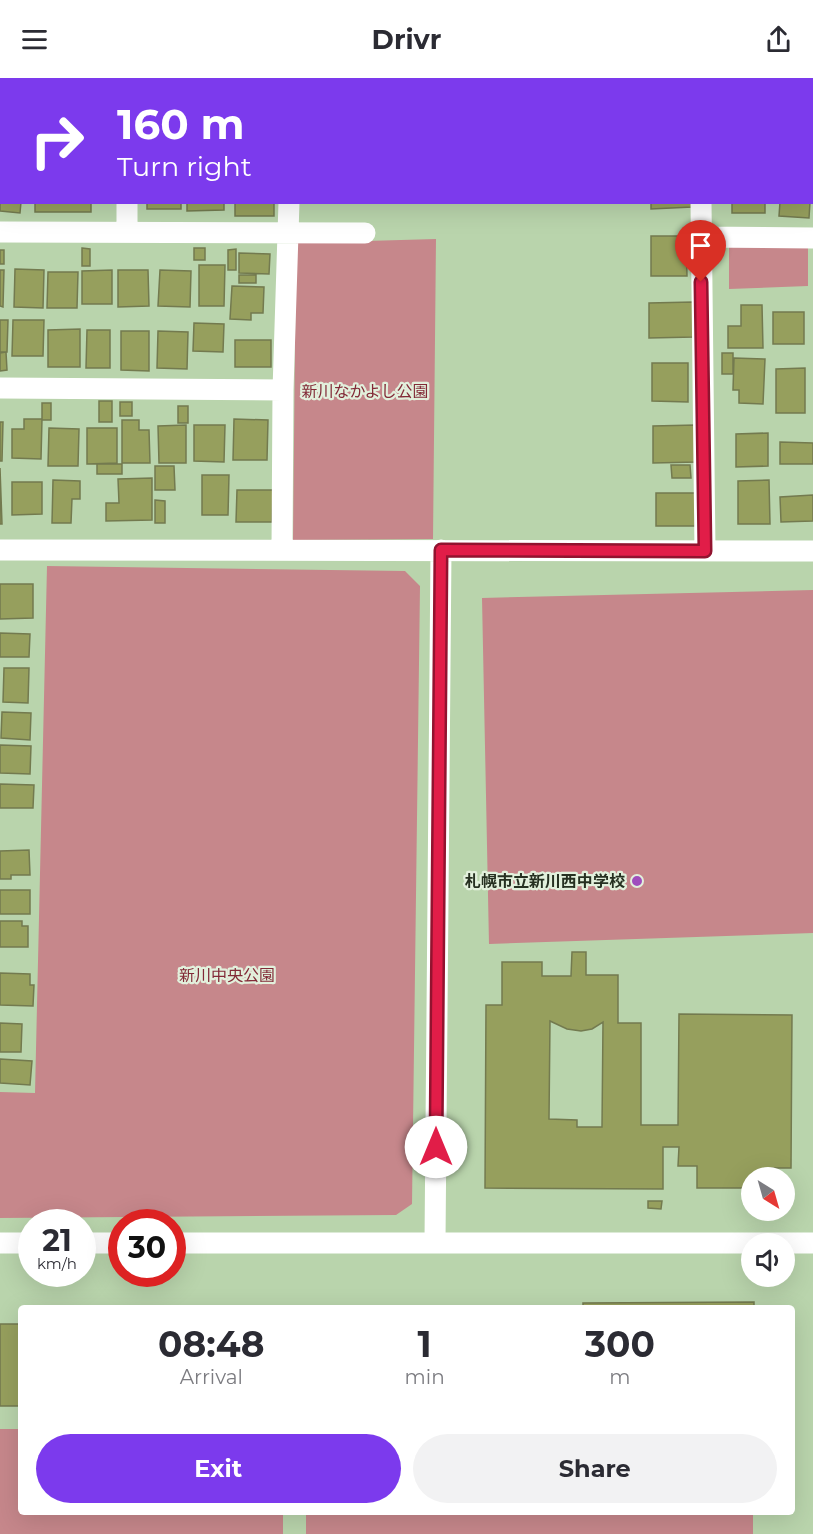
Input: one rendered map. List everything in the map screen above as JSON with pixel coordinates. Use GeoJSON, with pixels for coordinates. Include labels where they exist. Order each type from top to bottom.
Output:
{"type":"FeatureCollection","features":[{"type":"Feature","properties":{"kind":"street"},"geometry":{"type":"LineString","coordinates":[[127,204],[127,232]]}},
{"type":"Feature","properties":{"kind":"street"},"geometry":{"type":"LineString","coordinates":[[282,550],[283,390],[289,204]]}},
{"type":"Feature","properties":{"kind":"street"},"geometry":{"type":"LineString","coordinates":[[702,204],[705,551]]}},
{"type":"Feature","properties":{"kind":"street"},"geometry":{"type":"LineString","coordinates":[[0,232],[365,232]]}},
{"type":"Feature","properties":{"kind":"street"},"geometry":{"type":"LineString","coordinates":[[701,237],[813,237]]}},
{"type":"Feature","properties":{"kind":"street"},"geometry":{"type":"LineString","coordinates":[[0,388],[283,390]]}},
{"type":"Feature","properties":{"kind":"street"},"geometry":{"type":"LineString","coordinates":[[0,550],[813,551]]}},
{"type":"Feature","properties":{"kind":"street"},"geometry":{"type":"LineString","coordinates":[[435,1242],[441,550]]}},
{"type":"Feature","properties":{"kind":"street"},"geometry":{"type":"LineString","coordinates":[[0,1243],[18,1243]]}},
{"type":"Feature","properties":{"kind":"street"},"geometry":{"type":"LineString","coordinates":[[186,1243],[813,1243]]}},
{"type":"Feature","properties":{"kind":"green space","name":"新川なかよし公園"},"geometry":{"type":"Polygon","coordinates":[[[436,239],[433,539],[293,540],[296,243],[436,239]]]}},
{"type":"Feature","properties":{"kind":"green space"},"geometry":{"type":"Polygon","coordinates":[[[808,243],[808,286],[729,289],[729,245],[808,243]]]}},
{"type":"Feature","properties":{"kind":"green space","name":"新川中央公園"},"geometry":{"type":"Polygon","coordinates":[[[47,566],[405,571],[420,586],[412,1204],[396,1215],[186,1217],[186,1209],[108,1209],[108,1217],[96,1217],[96,1209],[18,1209],[18,1218],[0,1218],[0,1092],[35,1093],[47,566]]]}},
{"type":"Feature","properties":{"kind":"green space"},"geometry":{"type":"Polygon","coordinates":[[[813,590],[813,933],[489,944],[482,598],[813,590]]]}},
{"type":"Feature","properties":{"kind":"green space"},"geometry":{"type":"Polygon","coordinates":[[[0,1429],[18,1429],[18,1515],[283,1515],[283,1534],[0,1534],[0,1429]]]}},
{"type":"Feature","properties":{"kind":"green space"},"geometry":{"type":"Polygon","coordinates":[[[306,1515],[753,1515],[753,1534],[306,1534],[306,1515]]]}},
{"type":"Feature","properties":{"kind":"building"},"geometry":{"type":"Polygon","coordinates":[[[0,204],[21,204],[20,213],[0,211],[0,204]]]}},
{"type":"Feature","properties":{"kind":"building"},"geometry":{"type":"Polygon","coordinates":[[[35,204],[91,204],[91,212],[35,212],[35,204]]]}},
{"type":"Feature","properties":{"kind":"building"},"geometry":{"type":"Polygon","coordinates":[[[147,204],[181,204],[181,209],[147,209],[147,204]]]}},
{"type":"Feature","properties":{"kind":"building"},"geometry":{"type":"Polygon","coordinates":[[[187,204],[224,204],[224,210],[187,211],[187,204]]]}},
{"type":"Feature","properties":{"kind":"building"},"geometry":{"type":"Polygon","coordinates":[[[235,204],[274,204],[274,216],[235,216],[235,204]]]}},
{"type":"Feature","properties":{"kind":"building"},"geometry":{"type":"Polygon","coordinates":[[[651,204],[692,204],[692,207],[651,209],[651,204]]]}},
{"type":"Feature","properties":{"kind":"building"},"geometry":{"type":"Polygon","coordinates":[[[732,204],[765,204],[765,213],[732,213],[732,204]]]}},
{"type":"Feature","properties":{"kind":"building"},"geometry":{"type":"Polygon","coordinates":[[[780,204],[810,204],[809,218],[779,216],[780,204]]]}},
{"type":"Feature","properties":{"kind":"building"},"geometry":{"type":"Polygon","coordinates":[[[651,236],[686,236],[687,276],[651,276],[651,236]]]}},
{"type":"Feature","properties":{"kind":"building"},"geometry":{"type":"Polygon","coordinates":[[[82,248],[90,249],[90,266],[82,266],[82,248]]]}},
{"type":"Feature","properties":{"kind":"building"},"geometry":{"type":"Polygon","coordinates":[[[194,248],[205,248],[205,260],[194,260],[194,248]]]}},
{"type":"Feature","properties":{"kind":"building"},"geometry":{"type":"Polygon","coordinates":[[[236,249],[236,270],[228,270],[228,250],[236,249]]]}},
{"type":"Feature","properties":{"kind":"building"},"geometry":{"type":"Polygon","coordinates":[[[0,250],[4,250],[4,264],[0,264],[0,250]]]}},
{"type":"Feature","properties":{"kind":"building"},"geometry":{"type":"Polygon","coordinates":[[[239,253],[270,254],[269,274],[239,273],[239,253]]]}},
{"type":"Feature","properties":{"kind":"building"},"geometry":{"type":"Polygon","coordinates":[[[199,265],[225,265],[224,306],[199,306],[199,265]]]}},
{"type":"Feature","properties":{"kind":"building"},"geometry":{"type":"Polygon","coordinates":[[[15,269],[44,270],[43,308],[14,307],[15,269]]]}},
{"type":"Feature","properties":{"kind":"building"},"geometry":{"type":"Polygon","coordinates":[[[0,270],[4,270],[3,307],[0,306],[0,270]]]}},
{"type":"Feature","properties":{"kind":"building"},"geometry":{"type":"Polygon","coordinates":[[[112,270],[112,304],[82,304],[82,271],[112,270]]]}},
{"type":"Feature","properties":{"kind":"building"},"geometry":{"type":"Polygon","coordinates":[[[118,270],[148,270],[149,306],[118,307],[118,270]]]}},
{"type":"Feature","properties":{"kind":"building"},"geometry":{"type":"Polygon","coordinates":[[[160,270],[191,271],[190,307],[158,306],[160,270]]]}},
{"type":"Feature","properties":{"kind":"building"},"geometry":{"type":"Polygon","coordinates":[[[48,272],[78,272],[77,308],[47,308],[48,272]]]}},
{"type":"Feature","properties":{"kind":"building"},"geometry":{"type":"Polygon","coordinates":[[[239,275],[256,275],[256,283],[239,283],[239,275]]]}},
{"type":"Feature","properties":{"kind":"building"},"geometry":{"type":"Polygon","coordinates":[[[232,286],[264,287],[263,313],[251,313],[251,320],[230,319],[232,286]]]}},
{"type":"Feature","properties":{"kind":"building"},"geometry":{"type":"Polygon","coordinates":[[[693,302],[694,337],[649,338],[649,303],[693,302]]]}},
{"type":"Feature","properties":{"kind":"building"},"geometry":{"type":"Polygon","coordinates":[[[741,305],[762,305],[763,348],[728,348],[728,326],[741,326],[741,305]]]}},
{"type":"Feature","properties":{"kind":"building"},"geometry":{"type":"Polygon","coordinates":[[[773,312],[804,312],[804,344],[773,344],[773,312]]]}},
{"type":"Feature","properties":{"kind":"building"},"geometry":{"type":"Polygon","coordinates":[[[0,320],[8,320],[7,352],[0,352],[0,320]]]}},
{"type":"Feature","properties":{"kind":"building"},"geometry":{"type":"Polygon","coordinates":[[[13,320],[44,320],[43,356],[12,356],[13,320]]]}},
{"type":"Feature","properties":{"kind":"building"},"geometry":{"type":"Polygon","coordinates":[[[194,323],[224,324],[223,352],[193,351],[194,323]]]}},
{"type":"Feature","properties":{"kind":"building"},"geometry":{"type":"Polygon","coordinates":[[[80,329],[80,367],[48,367],[48,330],[80,329]]]}},
{"type":"Feature","properties":{"kind":"building"},"geometry":{"type":"Polygon","coordinates":[[[87,330],[110,330],[110,368],[86,368],[87,330]]]}},
{"type":"Feature","properties":{"kind":"building"},"geometry":{"type":"Polygon","coordinates":[[[121,331],[149,331],[149,371],[121,370],[121,331]]]}},
{"type":"Feature","properties":{"kind":"building"},"geometry":{"type":"Polygon","coordinates":[[[158,331],[188,332],[187,369],[157,368],[158,331]]]}},
{"type":"Feature","properties":{"kind":"building"},"geometry":{"type":"Polygon","coordinates":[[[235,340],[271,340],[271,367],[235,367],[235,340]]]}},
{"type":"Feature","properties":{"kind":"building"},"geometry":{"type":"Polygon","coordinates":[[[6,352],[7,370],[0,371],[0,353],[6,352]]]}},
{"type":"Feature","properties":{"kind":"building"},"geometry":{"type":"Polygon","coordinates":[[[722,353],[733,353],[733,374],[722,374],[722,353]]]}},
{"type":"Feature","properties":{"kind":"building"},"geometry":{"type":"Polygon","coordinates":[[[734,358],[765,359],[763,404],[739,403],[739,390],[733,390],[734,358]]]}},
{"type":"Feature","properties":{"kind":"building"},"geometry":{"type":"Polygon","coordinates":[[[652,363],[688,363],[688,402],[652,401],[652,363]]]}},
{"type":"Feature","properties":{"kind":"building"},"geometry":{"type":"Polygon","coordinates":[[[805,368],[805,413],[776,413],[776,369],[805,368]]]}},
{"type":"Feature","properties":{"kind":"building"},"geometry":{"type":"Polygon","coordinates":[[[99,401],[112,401],[112,422],[99,422],[99,401]]]}},
{"type":"Feature","properties":{"kind":"building"},"geometry":{"type":"Polygon","coordinates":[[[120,402],[132,402],[132,416],[120,416],[120,402]]]}},
{"type":"Feature","properties":{"kind":"building"},"geometry":{"type":"Polygon","coordinates":[[[42,403],[51,403],[51,420],[42,420],[42,403]]]}},
{"type":"Feature","properties":{"kind":"building"},"geometry":{"type":"Polygon","coordinates":[[[178,406],[188,406],[188,423],[178,423],[178,406]]]}},
{"type":"Feature","properties":{"kind":"building"},"geometry":{"type":"Polygon","coordinates":[[[24,419],[42,419],[41,459],[12,458],[12,429],[24,429],[24,419]]]}},
{"type":"Feature","properties":{"kind":"building"},"geometry":{"type":"Polygon","coordinates":[[[234,419],[268,420],[267,460],[233,460],[234,419]]]}},
{"type":"Feature","properties":{"kind":"building"},"geometry":{"type":"Polygon","coordinates":[[[122,420],[139,420],[139,430],[149,430],[150,463],[122,463],[122,420]]]}},
{"type":"Feature","properties":{"kind":"building"},"geometry":{"type":"Polygon","coordinates":[[[0,422],[3,422],[2,461],[0,461],[0,422]]]}},
{"type":"Feature","properties":{"kind":"building"},"geometry":{"type":"Polygon","coordinates":[[[186,425],[186,463],[159,463],[158,426],[186,425]]]}},
{"type":"Feature","properties":{"kind":"building"},"geometry":{"type":"Polygon","coordinates":[[[194,425],[225,425],[224,462],[194,461],[194,425]]]}},
{"type":"Feature","properties":{"kind":"building"},"geometry":{"type":"Polygon","coordinates":[[[696,425],[697,462],[653,463],[653,426],[696,425]]]}},
{"type":"Feature","properties":{"kind":"building"},"geometry":{"type":"Polygon","coordinates":[[[49,428],[79,429],[78,466],[48,466],[49,428]]]}},
{"type":"Feature","properties":{"kind":"building"},"geometry":{"type":"Polygon","coordinates":[[[87,428],[117,428],[117,463],[87,464],[87,428]]]}},
{"type":"Feature","properties":{"kind":"building"},"geometry":{"type":"Polygon","coordinates":[[[768,433],[768,466],[736,467],[736,434],[768,433]]]}},
{"type":"Feature","properties":{"kind":"building"},"geometry":{"type":"Polygon","coordinates":[[[780,442],[813,443],[813,464],[780,464],[780,442]]]}},
{"type":"Feature","properties":{"kind":"building"},"geometry":{"type":"Polygon","coordinates":[[[97,464],[122,464],[122,474],[97,474],[97,464]]]}},
{"type":"Feature","properties":{"kind":"building"},"geometry":{"type":"Polygon","coordinates":[[[671,465],[690,465],[691,478],[672,478],[671,465]]]}},
{"type":"Feature","properties":{"kind":"building"},"geometry":{"type":"Polygon","coordinates":[[[155,466],[174,466],[175,490],[155,490],[155,466]]]}},
{"type":"Feature","properties":{"kind":"building"},"geometry":{"type":"Polygon","coordinates":[[[0,468],[2,524],[0,524],[0,468]]]}},
{"type":"Feature","properties":{"kind":"building"},"geometry":{"type":"Polygon","coordinates":[[[202,475],[229,475],[228,515],[202,515],[202,475]]]}},
{"type":"Feature","properties":{"kind":"building"},"geometry":{"type":"Polygon","coordinates":[[[152,478],[152,520],[106,521],[106,503],[119,503],[118,479],[152,478]]]}},
{"type":"Feature","properties":{"kind":"building"},"geometry":{"type":"Polygon","coordinates":[[[53,480],[80,481],[80,499],[72,499],[71,523],[52,523],[53,480]]]}},
{"type":"Feature","properties":{"kind":"building"},"geometry":{"type":"Polygon","coordinates":[[[769,480],[770,524],[738,524],[738,481],[769,480]]]}},
{"type":"Feature","properties":{"kind":"building"},"geometry":{"type":"Polygon","coordinates":[[[12,482],[42,482],[42,514],[12,515],[12,482]]]}},
{"type":"Feature","properties":{"kind":"building"},"geometry":{"type":"Polygon","coordinates":[[[237,490],[273,490],[272,522],[236,522],[237,490]]]}},
{"type":"Feature","properties":{"kind":"building"},"geometry":{"type":"Polygon","coordinates":[[[656,493],[695,493],[695,526],[656,526],[656,493]]]}},
{"type":"Feature","properties":{"kind":"building"},"geometry":{"type":"Polygon","coordinates":[[[813,495],[813,521],[781,522],[780,497],[813,495]]]}},
{"type":"Feature","properties":{"kind":"building"},"geometry":{"type":"Polygon","coordinates":[[[155,500],[165,501],[165,523],[155,523],[155,500]]]}},
{"type":"Feature","properties":{"kind":"building"},"geometry":{"type":"Polygon","coordinates":[[[0,584],[33,584],[33,618],[0,619],[0,584]]]}},
{"type":"Feature","properties":{"kind":"building"},"geometry":{"type":"Polygon","coordinates":[[[0,633],[30,634],[29,657],[0,657],[0,633]]]}},
{"type":"Feature","properties":{"kind":"building"},"geometry":{"type":"Polygon","coordinates":[[[4,668],[29,668],[28,703],[3,702],[4,668]]]}},
{"type":"Feature","properties":{"kind":"building"},"geometry":{"type":"Polygon","coordinates":[[[2,712],[31,713],[30,740],[1,738],[2,712]]]}},
{"type":"Feature","properties":{"kind":"building"},"geometry":{"type":"Polygon","coordinates":[[[0,745],[31,746],[30,774],[0,773],[0,745]]]}},
{"type":"Feature","properties":{"kind":"building"},"geometry":{"type":"Polygon","coordinates":[[[0,784],[34,785],[33,808],[0,808],[0,784]]]}},
{"type":"Feature","properties":{"kind":"building"},"geometry":{"type":"Polygon","coordinates":[[[29,850],[30,875],[11,875],[11,879],[0,879],[0,851],[29,850]]]}},
{"type":"Feature","properties":{"kind":"building"},"geometry":{"type":"Polygon","coordinates":[[[0,890],[30,890],[30,914],[0,914],[0,890]]]}},
{"type":"Feature","properties":{"kind":"building"},"geometry":{"type":"Polygon","coordinates":[[[0,921],[22,921],[22,926],[28,926],[28,947],[0,947],[0,921]]]}},
{"type":"Feature","properties":{"kind":"building"},"geometry":{"type":"Polygon","coordinates":[[[572,952],[586,952],[586,975],[618,975],[618,1023],[641,1023],[641,1125],[678,1125],[679,1014],[792,1015],[791,1167],[741,1167],[741,1188],[697,1188],[697,1166],[678,1166],[679,1147],[663,1147],[663,1189],[485,1188],[486,1005],[502,1005],[502,962],[542,962],[542,976],[571,976],[572,952]],[[550,1021],[549,1119],[577,1120],[577,1127],[602,1127],[603,1022],[592,1029],[581,1031],[567,1029],[550,1021]]]}},
{"type":"Feature","properties":{"kind":"building"},"geometry":{"type":"Polygon","coordinates":[[[0,973],[30,974],[30,985],[34,985],[33,1006],[0,1005],[0,973]]]}},
{"type":"Feature","properties":{"kind":"building"},"geometry":{"type":"Polygon","coordinates":[[[0,1023],[22,1024],[21,1052],[0,1052],[0,1023]]]}},
{"type":"Feature","properties":{"kind":"building"},"geometry":{"type":"Polygon","coordinates":[[[0,1059],[32,1061],[30,1085],[0,1083],[0,1059]]]}},
{"type":"Feature","properties":{"kind":"building"},"geometry":{"type":"Polygon","coordinates":[[[648,1201],[662,1201],[661,1209],[648,1208],[648,1201]]]}},
{"type":"Feature","properties":{"kind":"building"},"geometry":{"type":"Polygon","coordinates":[[[754,1302],[754,1305],[583,1305],[583,1303],[754,1302]]]}},
{"type":"Feature","properties":{"kind":"building"},"geometry":{"type":"Polygon","coordinates":[[[0,1324],[18,1324],[18,1406],[0,1406],[0,1324]]]}},
{"type":"Feature","properties":{"kind":"place","name":"札幌市立新川西中学校"},"geometry":{"type":"Point","coordinates":[637,881]}},
{"type":"Feature","properties":{"kind":"route"},"geometry":{"type":"LineString","coordinates":[[436,1147],[441,550],[705,551],[701,282]]}}]}
